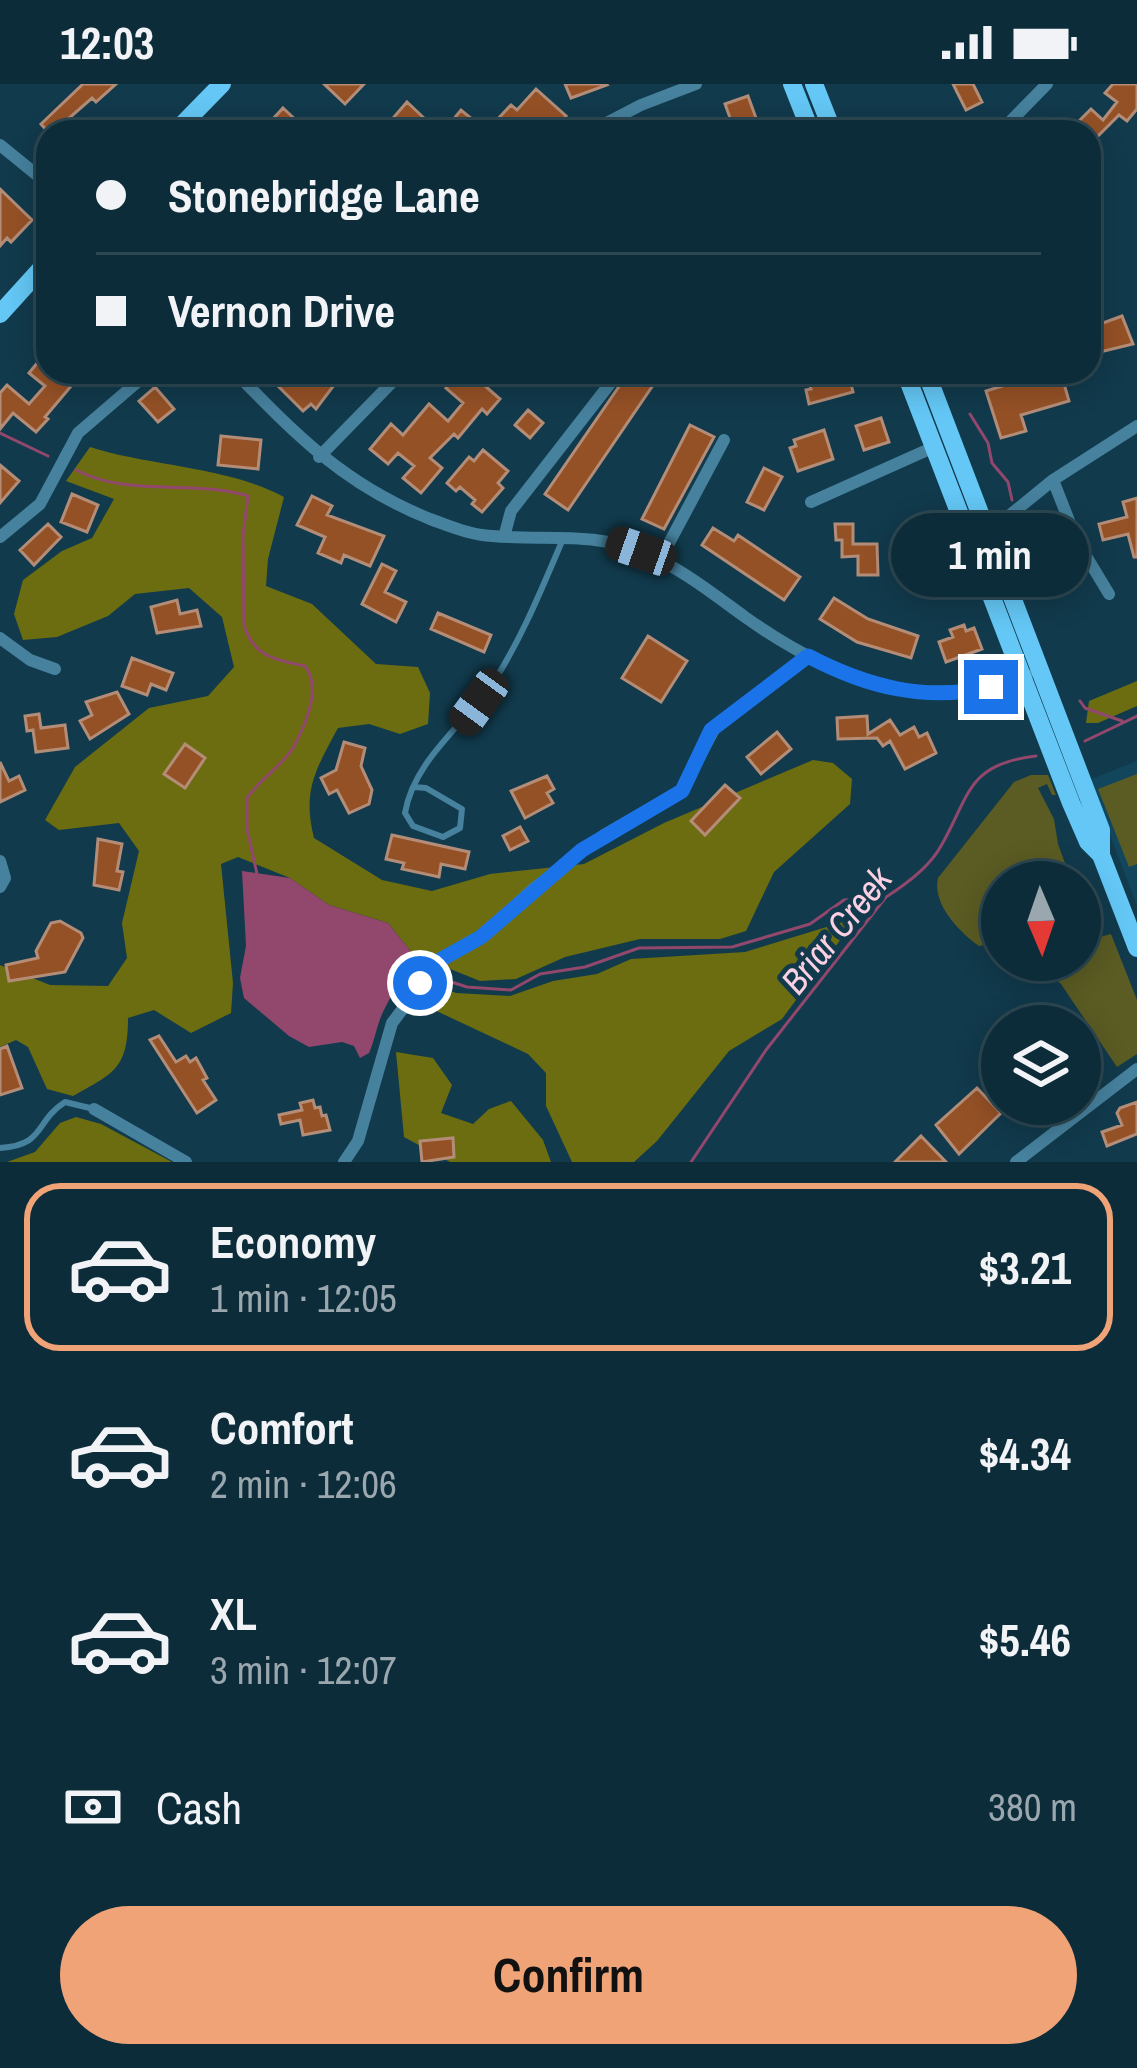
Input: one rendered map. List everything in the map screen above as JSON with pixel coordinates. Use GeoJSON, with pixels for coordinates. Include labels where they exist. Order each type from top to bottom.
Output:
{"type":"FeatureCollection","features":[{"type":"Feature","properties":{"kind":"main road"},"geometry":{"type":"LineString","coordinates":[[187,120],[222,84]]}},
{"type":"Feature","properties":{"kind":"main road"},"geometry":{"type":"LineString","coordinates":[[792,84],[807,120]]}},
{"type":"Feature","properties":{"kind":"main road"},"geometry":{"type":"LineString","coordinates":[[814,84],[828,120]]}},
{"type":"Feature","properties":{"kind":"main road"},"geometry":{"type":"LineString","coordinates":[[0,314],[36,274]]}},
{"type":"Feature","properties":{"kind":"main road"},"geometry":{"type":"LineString","coordinates":[[910,384],[934,447],[981,539]]}},
{"type":"Feature","properties":{"kind":"main road"},"geometry":{"type":"LineString","coordinates":[[930,384],[1085,836],[1101,855],[1137,948]]}},
{"type":"Feature","properties":{"kind":"street"},"geometry":{"type":"LineString","coordinates":[[612,120],[695,84]]}},
{"type":"Feature","properties":{"kind":"street"},"geometry":{"type":"LineString","coordinates":[[1012,120],[1047,84]]}},
{"type":"Feature","properties":{"kind":"street"},"geometry":{"type":"LineString","coordinates":[[0,145],[36,174]]}},
{"type":"Feature","properties":{"kind":"street"},"geometry":{"type":"LineString","coordinates":[[0,537],[40,503],[78,434],[135,384]]}},
{"type":"Feature","properties":{"kind":"street"},"geometry":{"type":"LineString","coordinates":[[247,384],[320,457],[364,488],[406,509],[470,533],[609,540],[660,560],[808,656],[859,680],[918,693],[976,690],[1030,673]]}},
{"type":"Feature","properties":{"kind":"street"},"geometry":{"type":"LineString","coordinates":[[320,457],[390,384]]}},
{"type":"Feature","properties":{"kind":"street"},"geometry":{"type":"LineString","coordinates":[[504,537],[511,512],[610,384]]}},
{"type":"Feature","properties":{"kind":"street"},"geometry":{"type":"LineString","coordinates":[[981,539],[1053,480],[1137,426]]}},
{"type":"Feature","properties":{"kind":"street"},"geometry":{"type":"LineString","coordinates":[[660,560],[724,440]]}},
{"type":"Feature","properties":{"kind":"street"},"geometry":{"type":"LineString","coordinates":[[811,502],[934,447]]}},
{"type":"Feature","properties":{"kind":"street"},"geometry":{"type":"LineString","coordinates":[[1053,480],[1077,541],[1109,594]]}},
{"type":"Feature","properties":{"kind":"street"},"geometry":{"type":"LineString","coordinates":[[0,638],[30,660],[55,669]]}},
{"type":"Feature","properties":{"kind":"street"},"geometry":{"type":"LineString","coordinates":[[344,1162],[358,1142],[387,1034],[437,964],[481,937],[582,850],[682,791],[711,730],[808,656]]}},
{"type":"Feature","properties":{"kind":"street"},"geometry":{"type":"LineString","coordinates":[[0,861],[4,878],[0,887]]}},
{"type":"Feature","properties":{"kind":"street"},"geometry":{"type":"LineString","coordinates":[[1016,1162],[1137,1069]]}},
{"type":"Feature","properties":{"kind":"street"},"geometry":{"type":"LineString","coordinates":[[94,1109],[186,1162]]}},
{"type":"Feature","properties":{"kind":"lane"},"geometry":{"type":"LineString","coordinates":[[414,787],[426,788],[462,809],[460,828],[443,837],[413,826],[405,813],[414,787],[449,731],[463,724],[495,680],[532,614],[564,536]]}},
{"type":"Feature","properties":{"kind":"lane"},"geometry":{"type":"LineString","coordinates":[[0,1148],[24,1146],[37,1137],[64,1102],[94,1109]]}},
{"type":"Feature","properties":{"kind":"shaded area"},"geometry":{"type":"Polygon","coordinates":[[[90,447],[238,479],[284,497],[266,586],[312,604],[376,664],[418,667],[430,693],[428,724],[400,734],[369,724],[338,728],[311,793],[314,838],[382,880],[432,891],[490,874],[584,864],[664,823],[813,760],[833,763],[852,779],[850,804],[774,872],[746,931],[720,939],[640,939],[565,957],[516,979],[480,981],[413,954],[388,923],[329,905],[290,878],[238,857],[221,864],[233,983],[231,1013],[191,1033],[154,1010],[128,1018],[125,1048],[116,1068],[73,1096],[47,1089],[28,1047],[16,1040],[0,1047],[0,965],[50,985],[108,986],[127,958],[122,923],[139,851],[119,823],[59,830],[45,820],[75,767],[149,708],[208,696],[234,667],[222,617],[189,588],[135,594],[108,616],[57,637],[23,640],[14,614],[23,580],[62,551],[92,538],[114,499],[66,481],[90,447]]]}},
{"type":"Feature","properties":{"kind":"shaded area"},"geometry":{"type":"Polygon","coordinates":[[[1137,681],[1137,706],[1098,723],[1086,723],[1089,701],[1137,681]]]}},
{"type":"Feature","properties":{"kind":"shaded area"},"geometry":{"type":"Polygon","coordinates":[[[1137,761],[1137,906],[1089,780],[1137,761]]]}},
{"type":"Feature","properties":{"kind":"shaded area"},"geometry":{"type":"Polygon","coordinates":[[[1137,774],[1137,864],[1129,867],[1098,789],[1137,774]]]}},
{"type":"Feature","properties":{"kind":"shaded area"},"geometry":{"type":"Polygon","coordinates":[[[1048,775],[1056,795],[1047,784],[1038,788],[1054,819],[1064,861],[981,861],[979,946],[943,907],[938,878],[1014,782],[1048,775]]]}},
{"type":"Feature","properties":{"kind":"shaded area"},"geometry":{"type":"Polygon","coordinates":[[[242,871],[290,878],[329,905],[388,923],[413,954],[383,1012],[369,1053],[360,1058],[354,1046],[342,1042],[309,1047],[244,998],[240,978],[246,946],[242,871]]]}},
{"type":"Feature","properties":{"kind":"shaded area"},"geometry":{"type":"Polygon","coordinates":[[[843,922],[849,928],[782,1019],[729,1051],[657,1141],[634,1162],[572,1162],[546,1106],[546,1073],[528,1054],[428,1007],[438,986],[456,993],[510,996],[553,981],[597,974],[631,959],[745,952],[843,922]]]}},
{"type":"Feature","properties":{"kind":"shaded area"},"geometry":{"type":"Polygon","coordinates":[[[1111,934],[1137,1000],[1137,1054],[1117,1067],[1101,1043],[1101,1005],[1075,1005],[1058,981],[1101,981],[1101,937],[1111,934]]]}},
{"type":"Feature","properties":{"kind":"shaded area"},"geometry":{"type":"Polygon","coordinates":[[[396,1052],[433,1058],[452,1085],[441,1113],[473,1124],[489,1109],[511,1101],[543,1140],[551,1162],[450,1162],[404,1137],[396,1052]]]}},
{"type":"Feature","properties":{"kind":"shaded area"},"geometry":{"type":"Polygon","coordinates":[[[76,1117],[101,1124],[172,1162],[7,1162],[35,1152],[60,1123],[76,1117]]]}},
{"type":"Feature","properties":{"kind":"building"},"geometry":{"type":"Polygon","coordinates":[[[83,84],[116,84],[69,120],[45,120],[83,84]]]}},
{"type":"Feature","properties":{"kind":"building"},"geometry":{"type":"Polygon","coordinates":[[[324,84],[364,84],[345,104],[324,84]]]}},
{"type":"Feature","properties":{"kind":"building"},"geometry":{"type":"Polygon","coordinates":[[[565,84],[606,84],[607,85],[571,98],[565,84]]]}},
{"type":"Feature","properties":{"kind":"building"},"geometry":{"type":"Polygon","coordinates":[[[953,84],[973,84],[982,102],[966,110],[953,84]]]}},
{"type":"Feature","properties":{"kind":"building"},"geometry":{"type":"Polygon","coordinates":[[[1113,84],[1137,84],[1137,109],[1127,121],[1119,115],[1101,133],[1101,120],[1080,120],[1091,109],[1103,120],[1117,102],[1105,93],[1113,84]]]}},
{"type":"Feature","properties":{"kind":"building"},"geometry":{"type":"Polygon","coordinates":[[[536,89],[566,116],[563,120],[497,120],[511,105],[517,110],[536,89]]]}},
{"type":"Feature","properties":{"kind":"building"},"geometry":{"type":"Polygon","coordinates":[[[748,96],[756,118],[731,120],[725,104],[748,96]]]}},
{"type":"Feature","properties":{"kind":"building"},"geometry":{"type":"Polygon","coordinates":[[[407,102],[425,119],[398,120],[394,117],[407,102]]]}},
{"type":"Feature","properties":{"kind":"building"},"geometry":{"type":"Polygon","coordinates":[[[283,108],[296,120],[272,120],[283,108]]]}},
{"type":"Feature","properties":{"kind":"building"},"geometry":{"type":"Polygon","coordinates":[[[461,110],[473,120],[453,120],[461,110]]]}},
{"type":"Feature","properties":{"kind":"building"},"geometry":{"type":"Polygon","coordinates":[[[0,189],[32,220],[11,242],[7,238],[0,246],[0,189]]]}},
{"type":"Feature","properties":{"kind":"building"},"geometry":{"type":"Polygon","coordinates":[[[1122,316],[1133,344],[1101,352],[1101,318],[1103,323],[1122,316]]]}},
{"type":"Feature","properties":{"kind":"building"},"geometry":{"type":"Polygon","coordinates":[[[73,384],[36,432],[13,413],[0,429],[0,393],[7,385],[29,404],[45,386],[73,384]]]}},
{"type":"Feature","properties":{"kind":"building"},"geometry":{"type":"Polygon","coordinates":[[[276,384],[335,384],[316,409],[311,404],[303,411],[276,384]]]}},
{"type":"Feature","properties":{"kind":"building"},"geometry":{"type":"Polygon","coordinates":[[[483,384],[500,399],[487,414],[482,409],[458,438],[454,434],[430,458],[442,468],[421,493],[403,478],[414,466],[398,453],[388,464],[370,449],[391,424],[403,435],[429,404],[448,421],[463,403],[446,388],[483,384]]]}},
{"type":"Feature","properties":{"kind":"building"},"geometry":{"type":"Polygon","coordinates":[[[621,384],[654,384],[568,510],[545,494],[621,384]]]}},
{"type":"Feature","properties":{"kind":"building"},"geometry":{"type":"Polygon","coordinates":[[[810,384],[851,384],[853,392],[809,404],[806,390],[811,389],[810,384]]]}},
{"type":"Feature","properties":{"kind":"building"},"geometry":{"type":"Polygon","coordinates":[[[1009,384],[1064,384],[1069,401],[1021,415],[1026,431],[1001,438],[986,391],[1009,384]]]}},
{"type":"Feature","properties":{"kind":"building"},"geometry":{"type":"Polygon","coordinates":[[[155,387],[174,409],[158,422],[139,401],[155,387]]]}},
{"type":"Feature","properties":{"kind":"building"},"geometry":{"type":"Polygon","coordinates":[[[528,410],[543,423],[530,438],[515,425],[528,410]]]}},
{"type":"Feature","properties":{"kind":"building"},"geometry":{"type":"Polygon","coordinates":[[[881,418],[889,442],[864,450],[856,426],[881,418]]]}},
{"type":"Feature","properties":{"kind":"building"},"geometry":{"type":"Polygon","coordinates":[[[690,425],[714,437],[664,529],[642,519],[690,425]]]}},
{"type":"Feature","properties":{"kind":"building"},"geometry":{"type":"Polygon","coordinates":[[[824,430],[833,459],[798,471],[790,448],[796,446],[794,440],[824,430]]]}},
{"type":"Feature","properties":{"kind":"building"},"geometry":{"type":"Polygon","coordinates":[[[221,436],[261,440],[258,469],[218,465],[221,436]]]}},
{"type":"Feature","properties":{"kind":"building"},"geometry":{"type":"Polygon","coordinates":[[[483,450],[508,471],[498,483],[503,488],[482,512],[460,487],[456,491],[447,483],[469,457],[474,461],[483,450]]]}},
{"type":"Feature","properties":{"kind":"building"},"geometry":{"type":"Polygon","coordinates":[[[0,465],[19,481],[0,503],[0,465]]]}},
{"type":"Feature","properties":{"kind":"building"},"geometry":{"type":"Polygon","coordinates":[[[764,468],[782,477],[764,510],[747,502],[764,468]]]}},
{"type":"Feature","properties":{"kind":"building"},"geometry":{"type":"Polygon","coordinates":[[[72,494],[98,505],[87,532],[61,522],[72,494]]]}},
{"type":"Feature","properties":{"kind":"building"},"geometry":{"type":"Polygon","coordinates":[[[312,496],[332,506],[327,515],[384,536],[370,566],[344,555],[341,563],[318,553],[325,537],[297,525],[312,496]]]}},
{"type":"Feature","properties":{"kind":"building"},"geometry":{"type":"Polygon","coordinates":[[[1137,498],[1134,557],[1128,534],[1103,540],[1099,524],[1127,517],[1123,502],[1137,498]]]}},
{"type":"Feature","properties":{"kind":"building"},"geometry":{"type":"Polygon","coordinates":[[[48,524],[61,537],[34,565],[20,550],[48,524]]]}},
{"type":"Feature","properties":{"kind":"building"},"geometry":{"type":"Polygon","coordinates":[[[835,524],[853,524],[853,544],[877,544],[878,575],[858,575],[858,556],[842,557],[835,524]]]}},
{"type":"Feature","properties":{"kind":"building"},"geometry":{"type":"Polygon","coordinates":[[[713,528],[734,541],[738,535],[800,577],[784,600],[702,545],[713,528]]]}},
{"type":"Feature","properties":{"kind":"building"},"geometry":{"type":"Polygon","coordinates":[[[1062,554],[1074,582],[1050,592],[1039,563],[1062,554]]]}},
{"type":"Feature","properties":{"kind":"building"},"geometry":{"type":"Polygon","coordinates":[[[382,564],[396,571],[385,592],[406,602],[396,622],[362,604],[382,564]]]}},
{"type":"Feature","properties":{"kind":"building"},"geometry":{"type":"Polygon","coordinates":[[[834,598],[868,619],[918,636],[911,658],[857,642],[820,619],[834,598]]]}},
{"type":"Feature","properties":{"kind":"building"},"geometry":{"type":"Polygon","coordinates":[[[177,600],[180,614],[197,610],[201,626],[157,633],[151,607],[177,600]]]}},
{"type":"Feature","properties":{"kind":"building"},"geometry":{"type":"Polygon","coordinates":[[[438,613],[491,635],[484,652],[431,629],[438,613]]]}},
{"type":"Feature","properties":{"kind":"building"},"geometry":{"type":"Polygon","coordinates":[[[964,625],[966,631],[974,628],[982,649],[946,662],[939,642],[953,637],[950,630],[964,625]]]}},
{"type":"Feature","properties":{"kind":"building"},"geometry":{"type":"Polygon","coordinates":[[[648,636],[687,661],[661,702],[622,678],[648,636]]]}},
{"type":"Feature","properties":{"kind":"building"},"geometry":{"type":"Polygon","coordinates":[[[132,658],[173,673],[166,690],[151,684],[147,695],[122,686],[132,658]]]}},
{"type":"Feature","properties":{"kind":"building"},"geometry":{"type":"Polygon","coordinates":[[[117,692],[129,714],[90,739],[80,721],[92,715],[86,702],[117,692]]]}},
{"type":"Feature","properties":{"kind":"building"},"geometry":{"type":"Polygon","coordinates":[[[39,714],[41,728],[65,725],[68,748],[36,752],[25,716],[39,714]]]}},
{"type":"Feature","properties":{"kind":"building"},"geometry":{"type":"Polygon","coordinates":[[[867,716],[868,734],[890,720],[900,735],[914,727],[919,737],[927,733],[936,753],[905,769],[890,741],[883,746],[877,738],[838,739],[837,718],[867,716]]]}},
{"type":"Feature","properties":{"kind":"building"},"geometry":{"type":"Polygon","coordinates":[[[777,732],[791,749],[761,774],[747,757],[777,732]]]}},
{"type":"Feature","properties":{"kind":"building"},"geometry":{"type":"Polygon","coordinates":[[[344,742],[365,748],[361,766],[372,790],[369,804],[349,813],[337,790],[329,794],[321,778],[336,770],[344,742]]]}},
{"type":"Feature","properties":{"kind":"building"},"geometry":{"type":"Polygon","coordinates":[[[185,744],[205,758],[185,788],[164,774],[185,744]]]}},
{"type":"Feature","properties":{"kind":"building"},"geometry":{"type":"Polygon","coordinates":[[[0,762],[9,781],[19,776],[25,790],[0,802],[0,762]]]}},
{"type":"Feature","properties":{"kind":"building"},"geometry":{"type":"Polygon","coordinates":[[[547,776],[554,789],[547,793],[553,803],[525,818],[511,791],[547,776]]]}},
{"type":"Feature","properties":{"kind":"building"},"geometry":{"type":"Polygon","coordinates":[[[725,785],[740,798],[705,835],[691,821],[725,785]]]}},
{"type":"Feature","properties":{"kind":"building"},"geometry":{"type":"Polygon","coordinates":[[[520,827],[528,841],[510,850],[503,836],[520,827]]]}},
{"type":"Feature","properties":{"kind":"building"},"geometry":{"type":"Polygon","coordinates":[[[392,835],[469,852],[465,869],[441,864],[439,877],[402,869],[404,863],[386,859],[392,835]]]}},
{"type":"Feature","properties":{"kind":"building"},"geometry":{"type":"Polygon","coordinates":[[[98,839],[122,844],[119,890],[94,885],[98,839]]]}},
{"type":"Feature","properties":{"kind":"building"},"geometry":{"type":"Polygon","coordinates":[[[60,921],[83,938],[65,972],[9,981],[6,965],[38,958],[36,951],[51,923],[60,921]]]}},
{"type":"Feature","properties":{"kind":"building"},"geometry":{"type":"Polygon","coordinates":[[[159,1036],[176,1062],[186,1056],[190,1062],[196,1058],[207,1078],[203,1080],[216,1100],[197,1113],[150,1040],[159,1036]]]}},
{"type":"Feature","properties":{"kind":"building"},"geometry":{"type":"Polygon","coordinates":[[[7,1046],[22,1088],[0,1095],[0,1049],[7,1046]]]}},
{"type":"Feature","properties":{"kind":"building"},"geometry":{"type":"Polygon","coordinates":[[[977,1088],[981,1092],[981,1125],[989,1125],[959,1154],[936,1125],[977,1088]]]}},
{"type":"Feature","properties":{"kind":"building"},"geometry":{"type":"Polygon","coordinates":[[[313,1100],[315,1108],[326,1115],[330,1130],[303,1135],[300,1120],[281,1124],[279,1115],[302,1110],[300,1103],[313,1100]]]}},
{"type":"Feature","properties":{"kind":"building"},"geometry":{"type":"Polygon","coordinates":[[[1137,1102],[1137,1134],[1107,1146],[1102,1132],[1122,1125],[1120,1108],[1137,1102]]]}},
{"type":"Feature","properties":{"kind":"building"},"geometry":{"type":"Polygon","coordinates":[[[921,1136],[946,1162],[895,1162],[921,1136]]]}},
{"type":"Feature","properties":{"kind":"building"},"geometry":{"type":"Polygon","coordinates":[[[453,1138],[454,1157],[422,1162],[420,1141],[453,1138]]]}},
{"type":"Feature","properties":{"kind":"waterway"},"geometry":{"type":"LineString","coordinates":[[970,414],[988,443],[992,463],[1008,482],[1012,500]]}},
{"type":"Feature","properties":{"kind":"waterway"},"geometry":{"type":"LineString","coordinates":[[0,433],[48,456]]}},
{"type":"Feature","properties":{"kind":"waterway"},"geometry":{"type":"LineString","coordinates":[[76,470],[118,483],[248,496],[243,536],[244,625],[260,651],[305,666],[312,685],[307,718],[293,748],[247,798],[247,829],[257,874]]}},
{"type":"Feature","properties":{"kind":"waterway"},"geometry":{"type":"LineString","coordinates":[[1080,701],[1085,708],[1122,721]]}},
{"type":"Feature","properties":{"kind":"waterway","name":"Briar Creek"},"geometry":{"type":"LineString","coordinates":[[1085,741],[1137,716]]}},
{"type":"Feature","properties":{"kind":"waterway","name":"Briar Creek"},"geometry":{"type":"LineString","coordinates":[[691,1162],[766,1050],[886,897],[936,853],[973,785],[996,766],[1036,756]]}},
{"type":"Feature","properties":{"kind":"waterway"},"geometry":{"type":"LineString","coordinates":[[436,977],[467,987],[511,990],[540,974],[585,967],[639,948],[732,947],[810,924],[844,900],[886,897]]}},
{"type":"Feature","properties":{"kind":"route"},"geometry":{"type":"LineString","coordinates":[[420,983],[440,960],[481,937],[582,850],[682,791],[711,730],[808,656],[859,680],[909,692],[952,693],[991,687]]}}]}
